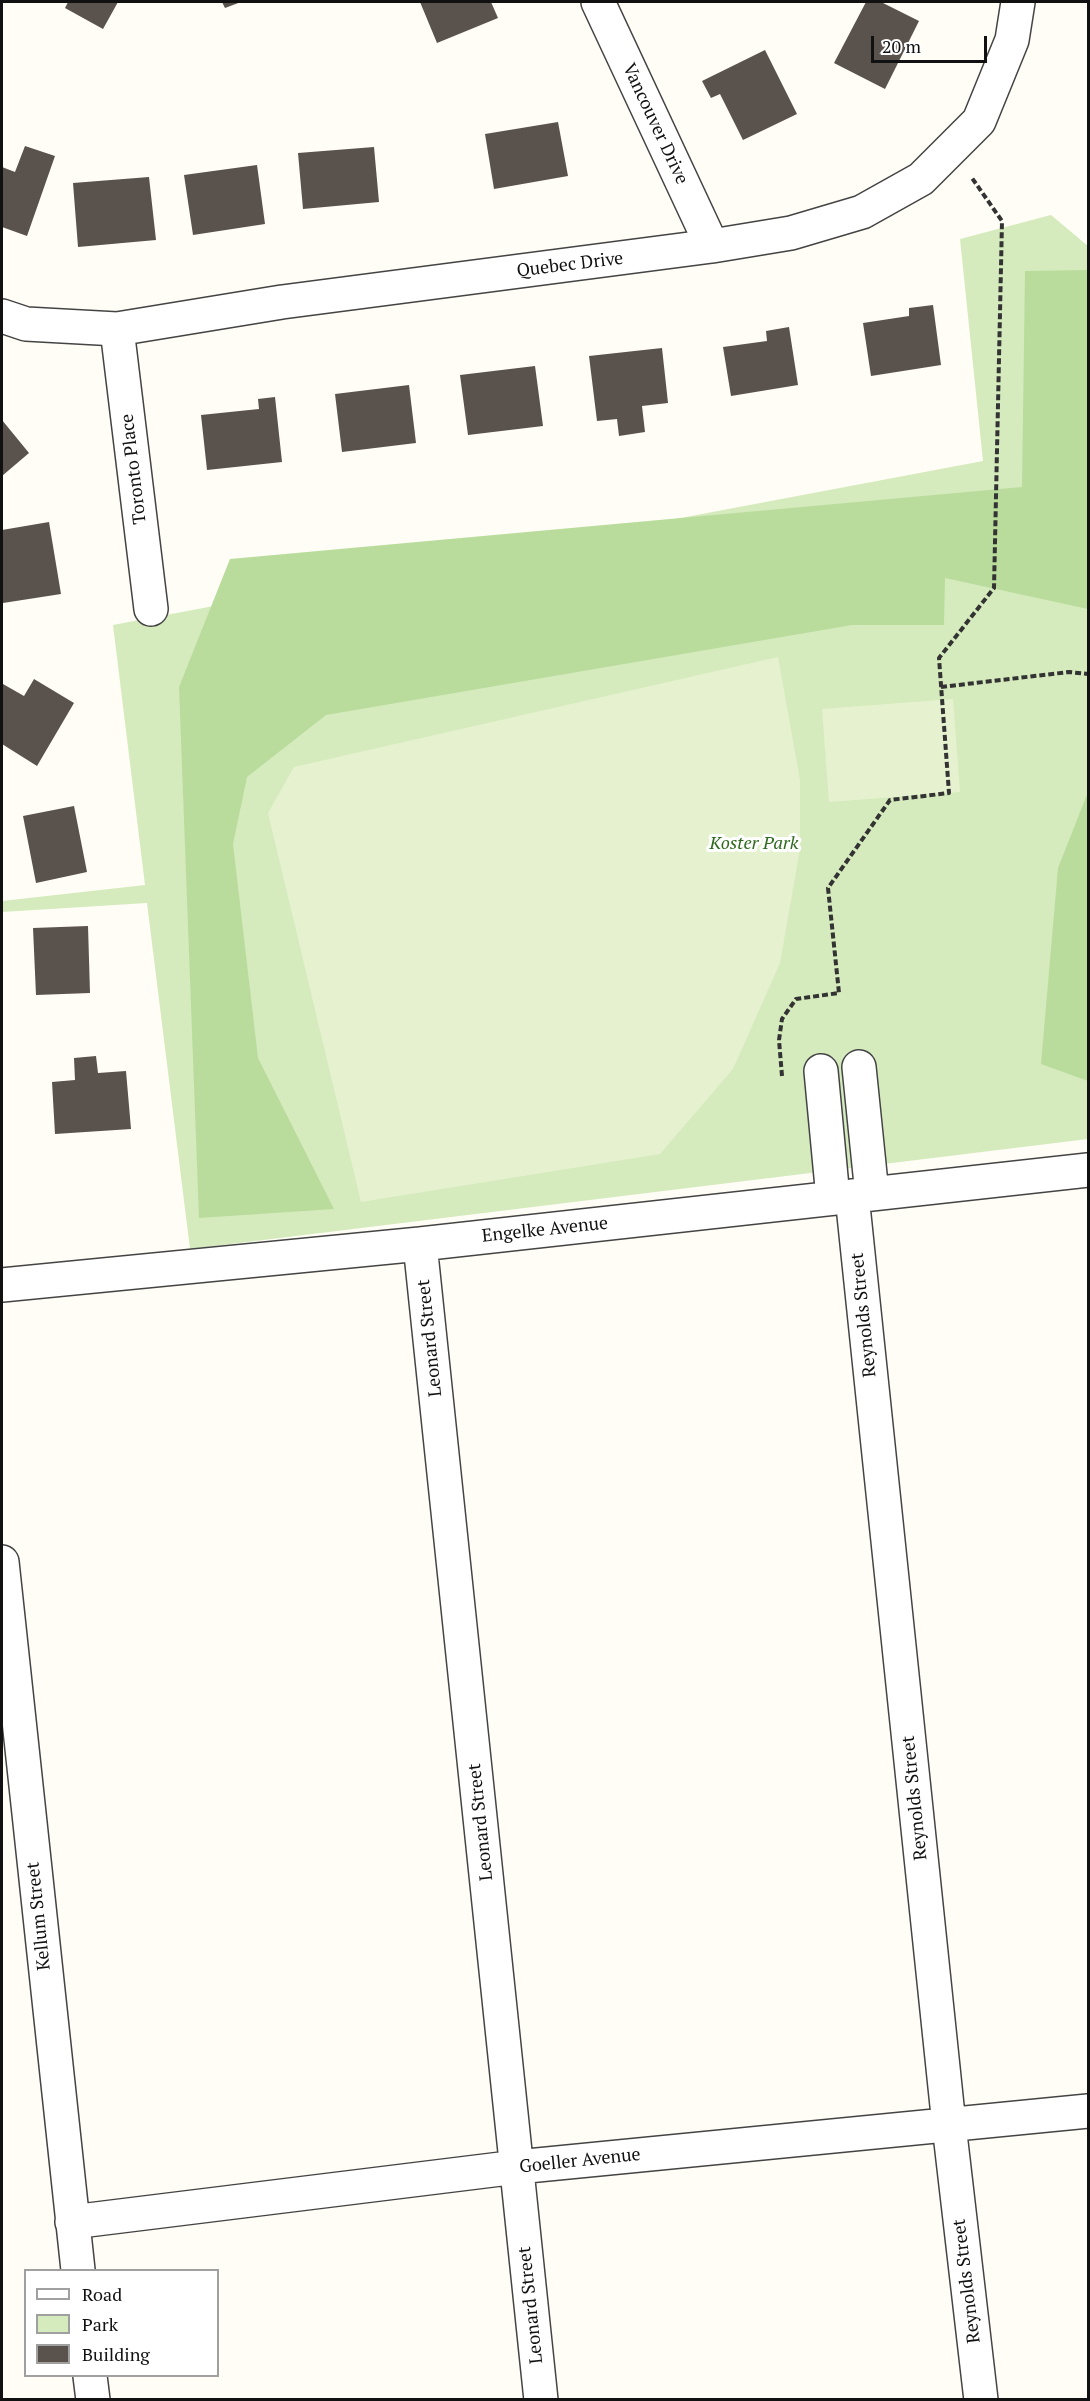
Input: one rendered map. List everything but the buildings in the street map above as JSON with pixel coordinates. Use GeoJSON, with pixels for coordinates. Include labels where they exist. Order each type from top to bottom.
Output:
{"type":"FeatureCollection","features":[{"type":"Feature","properties":{"kind":"street","name":"Vancouver Drive"},"geometry":{"type":"LineString","coordinates":[[598,2],[712,246]]}},
{"type":"Feature","properties":{"kind":"street","name":"Quebec Drive"},"geometry":{"type":"LineString","coordinates":[[2,316],[26,324],[117,329],[282,302],[712,246],[791,233],[862,212],[921,179],[980,121],[1012,40],[1018,2]]}},
{"type":"Feature","properties":{"kind":"street","name":"Toronto Place"},"geometry":{"type":"LineString","coordinates":[[117,329],[151,609]]}},
{"type":"Feature","properties":{"kind":"street"},"geometry":{"type":"LineString","coordinates":[[852,1196],[860,1067]]}},
{"type":"Feature","properties":{"kind":"street"},"geometry":{"type":"LineString","coordinates":[[821,1071],[852,1196]]}},
{"type":"Feature","properties":{"kind":"street","name":"Engelke Avenue"},"geometry":{"type":"LineString","coordinates":[[2,1285],[420,1244],[1089,1170]]}},
{"type":"Feature","properties":{"kind":"street","name":"Reynolds Street"},"geometry":{"type":"LineString","coordinates":[[852,1196],[949,2125],[981,2400]]}},
{"type":"Feature","properties":{"kind":"street","name":"Leonard Street"},"geometry":{"type":"LineString","coordinates":[[420,1244],[541,2400]]}},
{"type":"Feature","properties":{"kind":"street","name":"Kellum Street"},"geometry":{"type":"LineString","coordinates":[[2,1562],[78,2269]]}},
{"type":"Feature","properties":{"kind":"street","name":"Goeller Avenue"},"geometry":{"type":"LineString","coordinates":[[72,2222],[517,2167],[1089,2111]]}},
{"type":"Feature","properties":{"kind":"street"},"geometry":{"type":"LineString","coordinates":[[90,2377],[93,2400]]}},
{"type":"Feature","properties":{"kind":"path"},"geometry":{"type":"LineString","coordinates":[[783,1082],[779,1061],[782,1019],[796,999],[840,993],[828,888],[890,800],[949,793],[939,658],[994,588],[1002,221],[952,148]]}},
{"type":"Feature","properties":{"kind":"path"},"geometry":{"type":"LineString","coordinates":[[941,687],[1069,672],[1089,674]]}},
{"type":"Feature","properties":{"kind":"green space","name":"Koster Park"},"geometry":{"type":"Polygon","coordinates":[[[1051,215],[1088,246],[1088,1139],[190,1249],[147,903],[2,912],[2,901],[145,885],[113,625],[983,461],[960,239],[1051,215]]]}},
{"type":"Feature","properties":{"kind":"green space"},"geometry":{"type":"Polygon","coordinates":[[[1088,270],[1088,609],[945,578],[944,625],[852,625],[326,715],[247,777],[233,844],[258,1058],[334,1209],[199,1218],[179,687],[230,559],[1022,487],[1025,271],[1088,270]]]}},
{"type":"Feature","properties":{"kind":"green space"},"geometry":{"type":"Polygon","coordinates":[[[778,657],[800,780],[800,849],[780,963],[733,1069],[660,1154],[361,1202],[268,813],[294,767],[778,657]]]}},
{"type":"Feature","properties":{"kind":"green space"},"geometry":{"type":"Polygon","coordinates":[[[953,699],[960,792],[829,802],[822,709],[953,699]]]}},
{"type":"Feature","properties":{"kind":"green space"},"geometry":{"type":"Polygon","coordinates":[[[1088,792],[1088,1081],[1041,1064],[1058,868],[1088,792]]]}}]}
